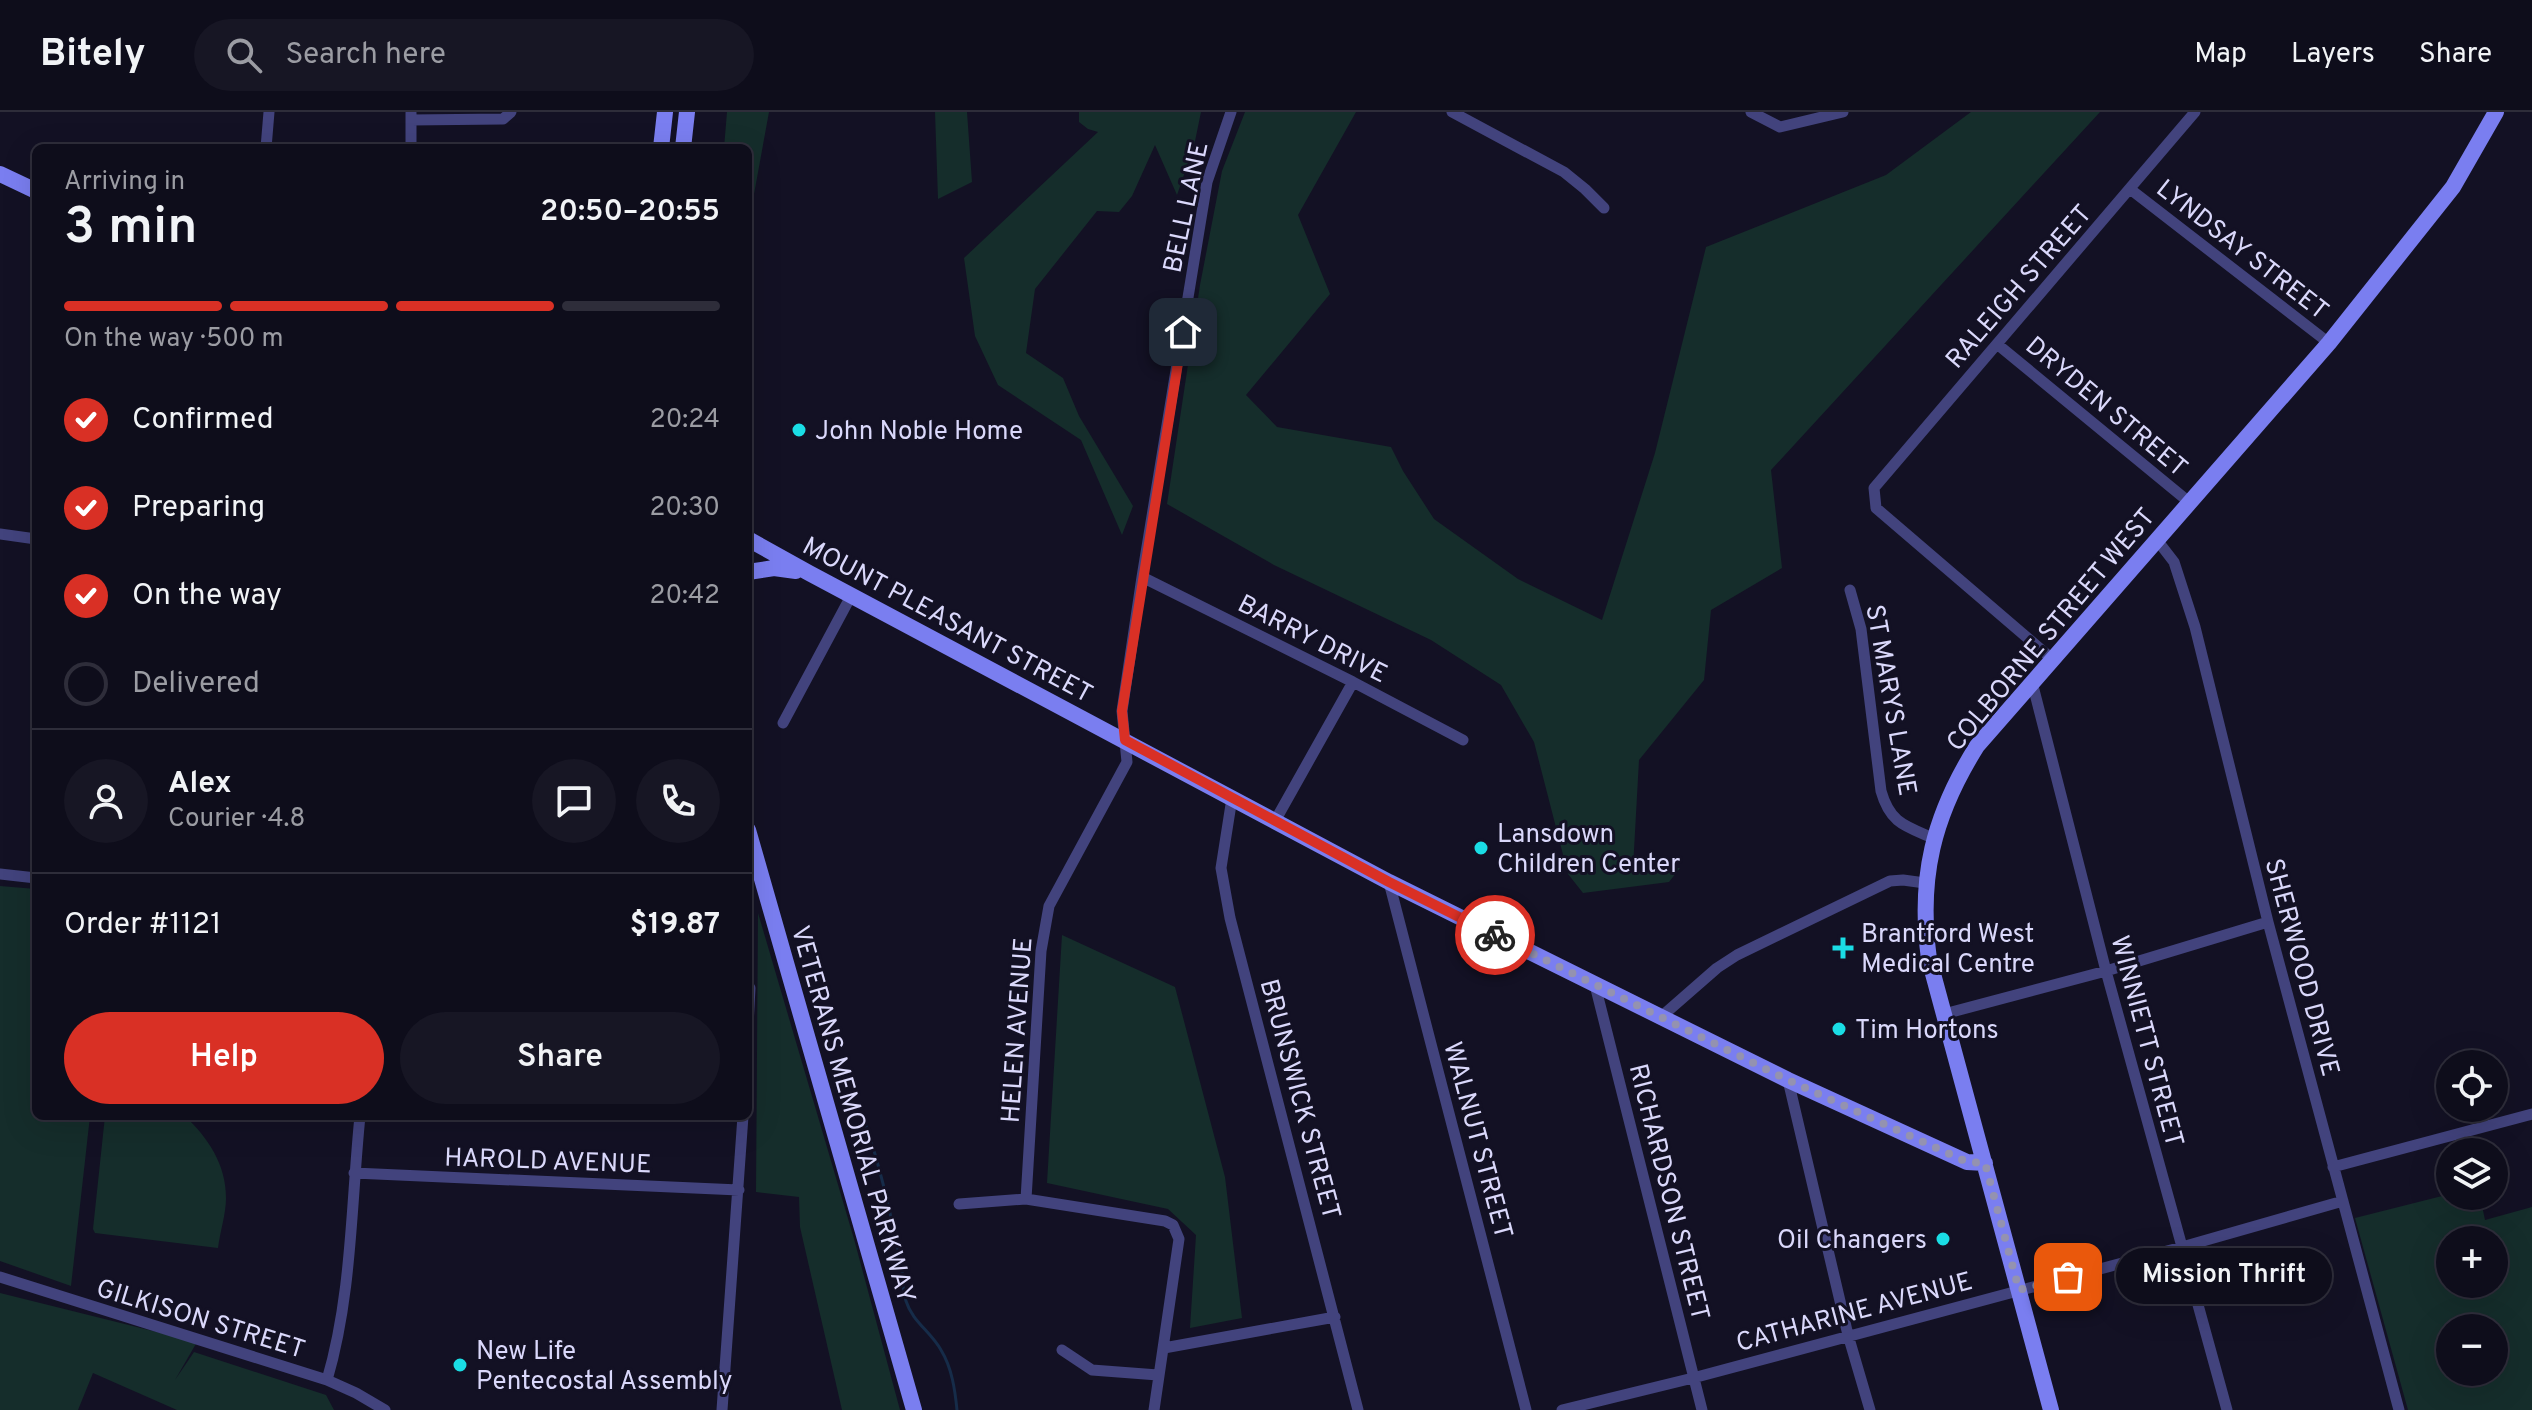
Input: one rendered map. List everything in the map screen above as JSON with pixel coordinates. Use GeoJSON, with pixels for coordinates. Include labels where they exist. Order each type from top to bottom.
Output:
{"type":"FeatureCollection","features":[{"type":"Feature","properties":{"kind":"main road"},"geometry":{"type":"LineString","coordinates":[[661,144],[665,112]]}},
{"type":"Feature","properties":{"kind":"main road"},"geometry":{"type":"LineString","coordinates":[[683,144],[687,112]]}},
{"type":"Feature","properties":{"kind":"main road","name":"COLBORNE STREET WEST"},"geometry":{"type":"LineString","coordinates":[[2051,1410],[1929,959],[1924,908],[1933,838],[1960,773],[1977,746],[2329,343],[2453,187],[2496,112]]}},
{"type":"Feature","properties":{"kind":"main road"},"geometry":{"type":"LineString","coordinates":[[0,174],[32,189]]}},
{"type":"Feature","properties":{"kind":"main road","name":"MOUNT PLEASANT STREET"},"geometry":{"type":"LineString","coordinates":[[752,541],[1389,882],[1788,1080],[1967,1162],[1985,1163]]}},
{"type":"Feature","properties":{"kind":"main road"},"geometry":{"type":"LineString","coordinates":[[752,571],[774,568],[809,573]]}},
{"type":"Feature","properties":{"kind":"main road","name":"VETERANS MEMORIAL PARKWAY"},"geometry":{"type":"LineString","coordinates":[[752,844],[914,1410]]}},
{"type":"Feature","properties":{"kind":"street"},"geometry":{"type":"LineString","coordinates":[[266,144],[269,112]]}},
{"type":"Feature","properties":{"kind":"street"},"geometry":{"type":"LineString","coordinates":[[411,144],[411,116],[503,119],[511,112]]}},
{"type":"Feature","properties":{"kind":"street","name":"BELL LANE"},"geometry":{"type":"LineString","coordinates":[[1125,740],[1122,711],[1207,182],[1231,112]]}},
{"type":"Feature","properties":{"kind":"street"},"geometry":{"type":"LineString","coordinates":[[1452,112],[1564,172],[1604,208]]}},
{"type":"Feature","properties":{"kind":"street"},"geometry":{"type":"LineString","coordinates":[[1751,112],[1780,127],[1843,112]]}},
{"type":"Feature","properties":{"kind":"street","name":"RALEIGH STREET"},"geometry":{"type":"LineString","coordinates":[[2052,659],[1876,508],[1874,488],[2195,112]]}},
{"type":"Feature","properties":{"kind":"street","name":"LYNDSAY STREET"},"geometry":{"type":"LineString","coordinates":[[2130,189],[2329,343]]}},
{"type":"Feature","properties":{"kind":"street","name":"DRYDEN STREET"},"geometry":{"type":"LineString","coordinates":[[1997,344],[2189,502]]}},
{"type":"Feature","properties":{"kind":"street"},"geometry":{"type":"LineString","coordinates":[[0,534],[32,538]]}},
{"type":"Feature","properties":{"kind":"street","name":"SHERWOOD DRIVE"},"geometry":{"type":"LineString","coordinates":[[2157,540],[2174,562],[2195,627],[2268,922],[2399,1410]]}},
{"type":"Feature","properties":{"kind":"street","name":"BARRY DRIVE"},"geometry":{"type":"LineString","coordinates":[[1142,577],[1463,740]]}},
{"type":"Feature","properties":{"kind":"street","name":"ST MARYS LANE"},"geometry":{"type":"LineString","coordinates":[[1850,590],[1861,629],[1885,806],[1900,823],[1933,838]]}},
{"type":"Feature","properties":{"kind":"street"},"geometry":{"type":"LineString","coordinates":[[783,723],[851,596]]}},
{"type":"Feature","properties":{"kind":"street"},"geometry":{"type":"LineString","coordinates":[[1275,821],[1353,682]]}},
{"type":"Feature","properties":{"kind":"street","name":"WINNIETT STREET"},"geometry":{"type":"LineString","coordinates":[[2032,682],[2106,971],[2227,1410]]}},
{"type":"Feature","properties":{"kind":"street","name":"HELEN AVENUE"},"geometry":{"type":"LineString","coordinates":[[1026,1199],[1041,951],[1049,906],[1127,762],[1125,740]]}},
{"type":"Feature","properties":{"kind":"street","name":"BRUNSWICK STREET"},"geometry":{"type":"LineString","coordinates":[[1232,798],[1221,868],[1230,918],[1358,1410]]}},
{"type":"Feature","properties":{"kind":"street"},"geometry":{"type":"LineString","coordinates":[[0,874],[32,878]]}},
{"type":"Feature","properties":{"kind":"street"},"geometry":{"type":"LineString","coordinates":[[1661,1017],[1717,968],[1763,942],[1890,881],[1925,883]]}},
{"type":"Feature","properties":{"kind":"street","name":"WALNUT STREET"},"geometry":{"type":"LineString","coordinates":[[1389,882],[1526,1410]]}},
{"type":"Feature","properties":{"kind":"street"},"geometry":{"type":"LineString","coordinates":[[1944,1014],[2106,971],[2268,922]]}},
{"type":"Feature","properties":{"kind":"street","name":"RICHARDSON STREET"},"geometry":{"type":"LineString","coordinates":[[1595,985],[1702,1410]]}},
{"type":"Feature","properties":{"kind":"street"},"geometry":{"type":"LineString","coordinates":[[1788,1080],[1848,1335],[1870,1410]]}},
{"type":"Feature","properties":{"kind":"street"},"geometry":{"type":"LineString","coordinates":[[2333,1167],[2532,1114]]}},
{"type":"Feature","properties":{"kind":"street"},"geometry":{"type":"LineString","coordinates":[[327,1380],[345,1304],[360,1120]]}},
{"type":"Feature","properties":{"kind":"street"},"geometry":{"type":"LineString","coordinates":[[722,1410],[743,1120]]}},
{"type":"Feature","properties":{"kind":"street","name":"HAROLD AVENUE"},"geometry":{"type":"LineString","coordinates":[[354,1173],[739,1190]]}},
{"type":"Feature","properties":{"kind":"street"},"geometry":{"type":"LineString","coordinates":[[959,1204],[1026,1199],[1165,1221],[1173,1225],[1179,1239],[1154,1410]]}},
{"type":"Feature","properties":{"kind":"street","name":"CATHARINE AVENUE"},"geometry":{"type":"LineString","coordinates":[[1562,1410],[1693,1378],[2343,1201]]}},
{"type":"Feature","properties":{"kind":"street","name":"GILKISON STREET"},"geometry":{"type":"LineString","coordinates":[[0,1277],[327,1380],[385,1410]]}},
{"type":"Feature","properties":{"kind":"street"},"geometry":{"type":"LineString","coordinates":[[1164,1348],[1335,1317]]}},
{"type":"Feature","properties":{"kind":"street"},"geometry":{"type":"LineString","coordinates":[[1062,1350],[1092,1370],[1158,1375]]}},
{"type":"Feature","properties":{"kind":"green space"},"geometry":{"type":"Polygon","coordinates":[[[727,112],[769,112],[752,205],[752,144],[724,144],[727,112]]]}},
{"type":"Feature","properties":{"kind":"green space"},"geometry":{"type":"Polygon","coordinates":[[[935,112],[967,112],[972,182],[938,199],[935,112]]]}},
{"type":"Feature","properties":{"kind":"green space"},"geometry":{"type":"Polygon","coordinates":[[[1079,112],[1201,112],[1194,146],[1177,195],[1155,145],[1132,196],[1119,212],[1097,211],[1035,289],[1026,353],[1063,378],[1079,416],[1133,506],[1122,535],[1081,440],[998,385],[975,336],[964,258],[1098,132],[1079,122],[1079,112]]]}},
{"type":"Feature","properties":{"kind":"green space"},"geometry":{"type":"Polygon","coordinates":[[[1245,112],[1356,112],[1298,215],[1330,294],[1246,395],[1277,427],[1391,447],[1434,519],[1518,579],[1602,620],[1655,453],[1706,247],[1886,175],[1971,112],[2100,112],[1771,470],[1782,568],[1711,610],[1704,680],[1639,760],[1633,868],[1680,868],[1669,882],[1583,893],[1568,874],[1534,742],[1501,685],[1431,640],[1274,565],[1167,504],[1200,285],[1222,171],[1245,112]]]}},
{"type":"Feature","properties":{"kind":"green space"},"geometry":{"type":"Polygon","coordinates":[[[0,886],[32,889],[32,1120],[90,1120],[71,1286],[0,1261],[0,886]]]}},
{"type":"Feature","properties":{"kind":"green space"},"geometry":{"type":"Polygon","coordinates":[[[758,913],[854,1239],[900,1410],[842,1410],[800,1227],[799,1197],[756,1192],[758,913]]]}},
{"type":"Feature","properties":{"kind":"green space"},"geometry":{"type":"Polygon","coordinates":[[[1062,935],[1175,987],[1225,1177],[1242,1318],[1190,1328],[1196,1235],[1168,1209],[1047,1183],[1062,935]]]}},
{"type":"Feature","properties":{"kind":"green space"},"geometry":{"type":"Polygon","coordinates":[[[105,1120],[189,1120],[214,1152],[223,1174],[226,1198],[218,1248],[95,1233],[105,1120]]]}},
{"type":"Feature","properties":{"kind":"green space"},"geometry":{"type":"Polygon","coordinates":[[[2436,1198],[2436,1210],[2483,1210],[2485,1220],[2532,1207],[2532,1410],[2408,1410],[2355,1218],[2436,1198]]]}},
{"type":"Feature","properties":{"kind":"green space"},"geometry":{"type":"Polygon","coordinates":[[[0,1293],[197,1342],[175,1380],[194,1352],[326,1395],[334,1410],[177,1410],[93,1373],[78,1410],[0,1410],[0,1293]]]}},
{"type":"Feature","properties":{"kind":"waterway"},"geometry":{"type":"LineString","coordinates":[[866,1126],[889,1208],[906,1301],[945,1357],[957,1410]]}},
{"type":"Feature","properties":{"kind":"way so far"},"geometry":{"type":"LineString","coordinates":[[1495,935],[1788,1080],[1967,1162],[1985,1163],[2019,1290],[2068,1277]]}},
{"type":"Feature","properties":{"kind":"place","name":"John Noble Home"},"geometry":{"type":"Point","coordinates":[799,430]}},
{"type":"Feature","properties":{"kind":"place","name":"Lansdown Children Center"},"geometry":{"type":"Point","coordinates":[1481,848]}},
{"type":"Feature","properties":{"kind":"place","name":"Brantford West Medical Centre"},"geometry":{"type":"Point","coordinates":[1843,948]}},
{"type":"Feature","properties":{"kind":"place","name":"Tim Hortons"},"geometry":{"type":"Point","coordinates":[1839,1029]}},
{"type":"Feature","properties":{"kind":"place","name":"Oil Changers"},"geometry":{"type":"Point","coordinates":[1943,1239]}},
{"type":"Feature","properties":{"kind":"place","name":"Mission Thrift"},"geometry":{"type":"Point","coordinates":[2068,1277]}},
{"type":"Feature","properties":{"kind":"place","name":"New Life Pentecostal Assembly"},"geometry":{"type":"Point","coordinates":[460,1365]}},
{"type":"Feature","properties":{"kind":"route"},"geometry":{"type":"LineString","coordinates":[[1183,332],[1122,711],[1125,740],[1389,882],[1495,935]]}}]}
